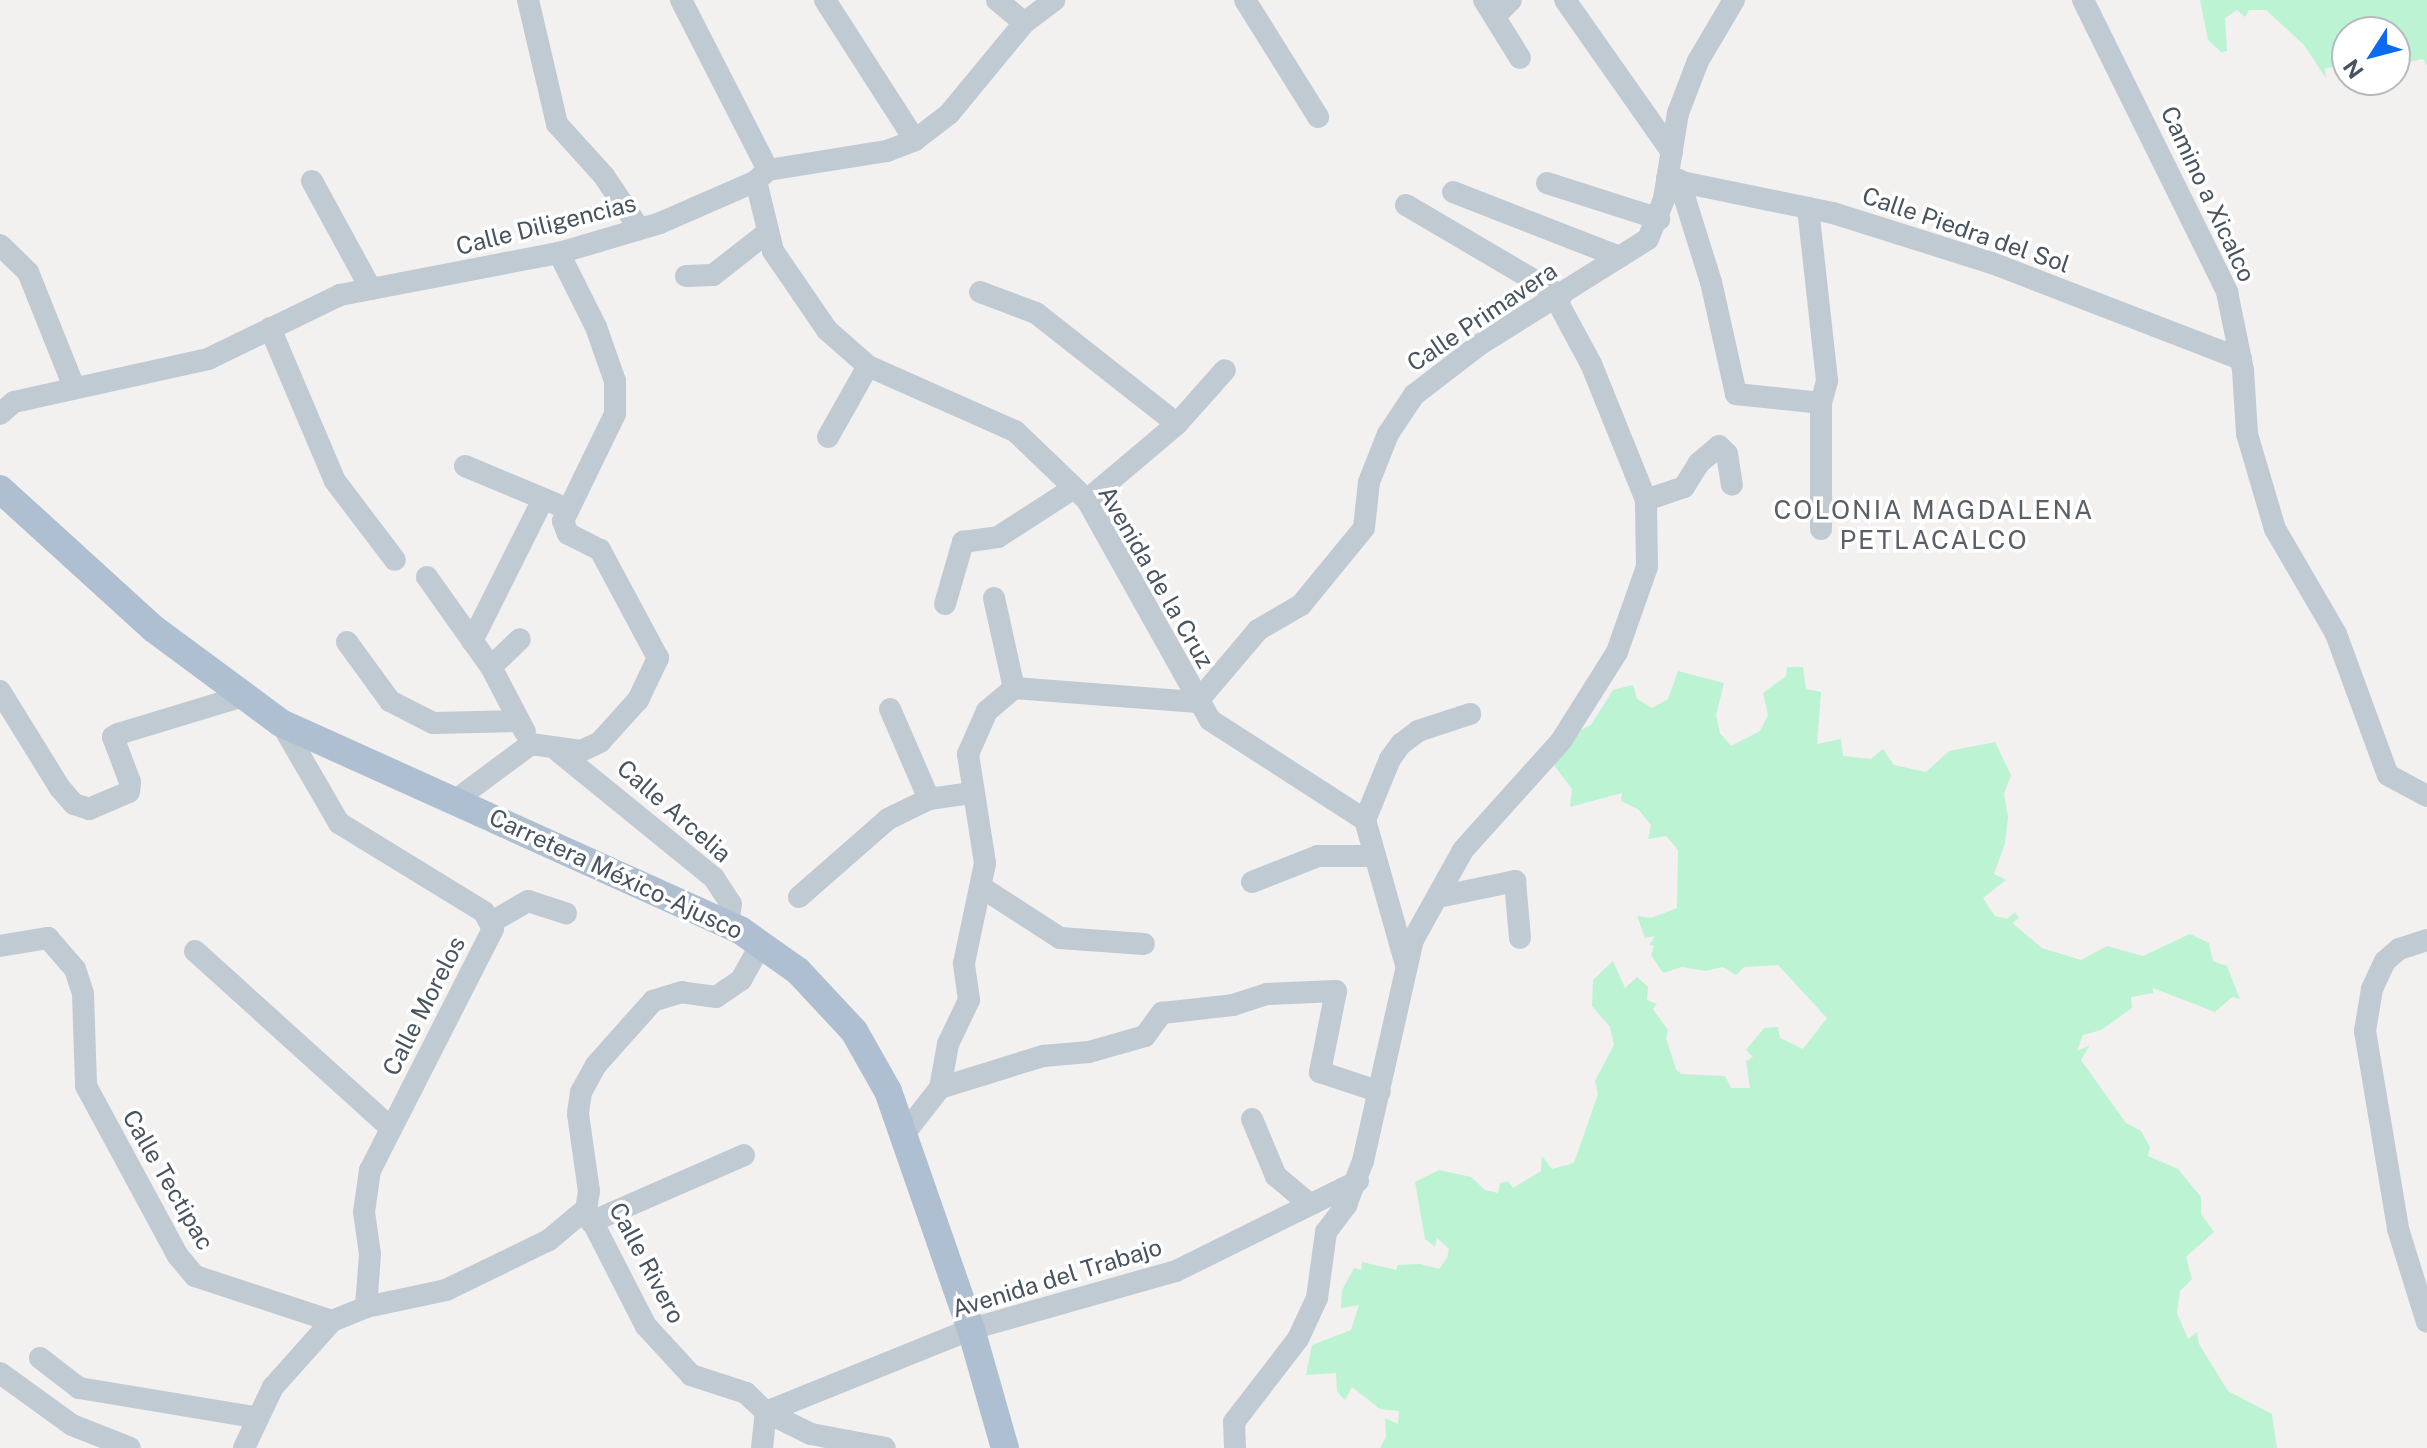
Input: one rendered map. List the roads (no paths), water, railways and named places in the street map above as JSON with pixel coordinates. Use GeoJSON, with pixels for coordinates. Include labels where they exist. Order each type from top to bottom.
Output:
{"type":"FeatureCollection","features":[{"type":"Feature","properties":{"kind":"main road","name":"Carretera México-Ajusco"},"geometry":{"type":"LineString","coordinates":[[0,489],[154,629],[281,723],[457,799],[728,924],[798,971],[854,1031],[873,1060],[904,1134],[971,1329],[1005,1448]]}},
{"type":"Feature","properties":{"kind":"street"},"geometry":{"type":"LineString","coordinates":[[528,0],[557,124],[604,176],[639,228]]}},
{"type":"Feature","properties":{"kind":"street","name":"Avenida de la Cruz"},"geometry":{"type":"LineString","coordinates":[[681,0],[762,175],[768,232],[799,295],[827,330],[868,366],[992,417],[1015,431],[1080,494],[1197,702],[1229,735],[1340,799],[1365,820]]}},
{"type":"Feature","properties":{"kind":"street"},"geometry":{"type":"LineString","coordinates":[[825,0],[915,140]]}},
{"type":"Feature","properties":{"kind":"street"},"geometry":{"type":"LineString","coordinates":[[997,0],[1024,23]]}},
{"type":"Feature","properties":{"kind":"street","name":"Calle Diligencias"},"geometry":{"type":"LineString","coordinates":[[0,414],[14,402],[208,359],[340,295],[559,253],[639,228],[762,175],[887,151],[915,140],[978,84],[1024,23],[1054,0]]}},
{"type":"Feature","properties":{"kind":"street"},"geometry":{"type":"LineString","coordinates":[[1245,0],[1318,117]]}},
{"type":"Feature","properties":{"kind":"street"},"geometry":{"type":"LineString","coordinates":[[1565,0],[1672,152]]}},
{"type":"Feature","properties":{"kind":"street","name":"Calle Primavera"},"geometry":{"type":"LineString","coordinates":[[1197,702],[1258,630],[1301,605],[1364,528],[1369,482],[1388,434],[1414,395],[1479,345],[1648,239],[1673,180],[1672,152],[1678,113],[1698,61],[1734,0]]}},
{"type":"Feature","properties":{"kind":"street","name":"Camino a Xicalco"},"geometry":{"type":"LineString","coordinates":[[2083,0],[2227,292],[2241,359],[2247,434],[2275,529],[2315,590],[2336,634],[2388,775],[2427,796]]}},
{"type":"Feature","properties":{"kind":"street"},"geometry":{"type":"LineString","coordinates":[[1497,5],[1520,58]]}},
{"type":"Feature","properties":{"kind":"street"},"geometry":{"type":"LineString","coordinates":[[1673,180],[1711,282],[1736,394],[1821,403]]}},
{"type":"Feature","properties":{"kind":"street","name":"Calle Piedra del Sol"},"geometry":{"type":"LineString","coordinates":[[1673,180],[1808,208],[1992,263],[2241,359]]}},
{"type":"Feature","properties":{"kind":"street"},"geometry":{"type":"LineString","coordinates":[[312,181],[371,289]]}},
{"type":"Feature","properties":{"kind":"street"},"geometry":{"type":"LineString","coordinates":[[1547,183],[1659,219]]}},
{"type":"Feature","properties":{"kind":"street"},"geometry":{"type":"LineString","coordinates":[[1453,192],[1620,257]]}},
{"type":"Feature","properties":{"kind":"street"},"geometry":{"type":"LineString","coordinates":[[1235,1448],[1234,1422],[1305,1325],[1320,1285],[1326,1232],[1358,1181],[1413,940],[1463,850],[1561,741],[1617,652],[1647,567],[1646,500],[1591,364],[1558,297],[1406,205]]}},
{"type":"Feature","properties":{"kind":"street"},"geometry":{"type":"LineString","coordinates":[[1808,208],[1827,381],[1821,403],[1821,529]]}},
{"type":"Feature","properties":{"kind":"street"},"geometry":{"type":"LineString","coordinates":[[686,276],[713,275],[768,232]]}},
{"type":"Feature","properties":{"kind":"street"},"geometry":{"type":"LineString","coordinates":[[0,245],[28,272],[74,387]]}},
{"type":"Feature","properties":{"kind":"street"},"geometry":{"type":"LineString","coordinates":[[465,466],[567,508],[615,414],[615,381],[596,327],[559,253]]}},
{"type":"Feature","properties":{"kind":"street"},"geometry":{"type":"LineString","coordinates":[[980,292],[1036,313],[1177,424]]}},
{"type":"Feature","properties":{"kind":"street"},"geometry":{"type":"LineString","coordinates":[[270,328],[335,481],[395,560]]}},
{"type":"Feature","properties":{"kind":"street"},"geometry":{"type":"LineString","coordinates":[[828,437],[868,366]]}},
{"type":"Feature","properties":{"kind":"street"},"geometry":{"type":"LineString","coordinates":[[945,604],[963,542],[998,537],[1080,494],[1177,424],[1225,370]]}},
{"type":"Feature","properties":{"kind":"street"},"geometry":{"type":"LineString","coordinates":[[1646,500],[1684,487],[1699,463],[1719,446],[1727,454],[1732,485]]}},
{"type":"Feature","properties":{"kind":"street"},"geometry":{"type":"LineString","coordinates":[[472,641],[543,499]]}},
{"type":"Feature","properties":{"kind":"street","name":"Calle Arcelia"},"geometry":{"type":"LineString","coordinates":[[531,744],[559,752],[581,751],[619,726],[651,679],[658,658],[600,550],[568,534],[563,521],[567,508]]}},
{"type":"Feature","properties":{"kind":"street"},"geometry":{"type":"LineString","coordinates":[[427,577],[491,667],[531,744],[457,799]]}},
{"type":"Feature","properties":{"kind":"street"},"geometry":{"type":"LineString","coordinates":[[994,598],[1014,688]]}},
{"type":"Feature","properties":{"kind":"street"},"geometry":{"type":"LineString","coordinates":[[491,667],[520,639]]}},
{"type":"Feature","properties":{"kind":"street"},"geometry":{"type":"LineString","coordinates":[[347,642],[390,701],[433,723],[519,721]]}},
{"type":"Feature","properties":{"kind":"street"},"geometry":{"type":"LineString","coordinates":[[904,1134],[940,1088],[948,1044],[969,1000],[964,963],[985,863],[971,793],[968,754],[976,731],[1000,695],[1014,688],[1197,702]]}},
{"type":"Feature","properties":{"kind":"street"},"geometry":{"type":"LineString","coordinates":[[0,691],[60,788],[74,804],[89,809],[129,792],[130,782],[113,737],[243,696]]}},
{"type":"Feature","properties":{"kind":"street"},"geometry":{"type":"LineString","coordinates":[[890,709],[929,799]]}},
{"type":"Feature","properties":{"kind":"street"},"geometry":{"type":"LineString","coordinates":[[1407,966],[1365,820],[1401,744],[1418,731],[1470,714]]}},
{"type":"Feature","properties":{"kind":"street","name":"Calle Morelos"},"geometry":{"type":"LineString","coordinates":[[281,723],[339,823],[431,876],[484,912],[493,929],[370,1170],[364,1212],[370,1254],[366,1307]]}},
{"type":"Feature","properties":{"kind":"street","name":"Calle Arcelia"},"geometry":{"type":"LineString","coordinates":[[559,752],[714,878],[731,904],[728,924]]}},
{"type":"Feature","properties":{"kind":"street"},"geometry":{"type":"LineString","coordinates":[[799,897],[888,819],[929,799],[971,793]]}},
{"type":"Feature","properties":{"kind":"street"},"geometry":{"type":"LineString","coordinates":[[1252,882],[1318,856],[1375,856]]}},
{"type":"Feature","properties":{"kind":"street"},"geometry":{"type":"LineString","coordinates":[[1438,897],[1515,881],[1520,938]]}},
{"type":"Feature","properties":{"kind":"street"},"geometry":{"type":"LineString","coordinates":[[981,887],[1060,938],[1144,944]]}},
{"type":"Feature","properties":{"kind":"street"},"geometry":{"type":"LineString","coordinates":[[490,923],[528,901],[566,913]]}},
{"type":"Feature","properties":{"kind":"street","name":"Calle Tectipac"},"geometry":{"type":"LineString","coordinates":[[0,946],[48,938],[75,969],[83,994],[86,1086],[185,1267],[195,1276],[332,1321]]}},
{"type":"Feature","properties":{"kind":"street"},"geometry":{"type":"LineString","coordinates":[[2427,940],[2399,949],[2385,961],[2372,989],[2365,1031],[2398,1229],[2427,1322]]}},
{"type":"Feature","properties":{"kind":"street","name":"Calle Rivero"},"geometry":{"type":"LineString","coordinates":[[761,944],[741,980],[716,997],[682,992],[653,1001],[596,1065],[581,1092],[578,1114],[589,1191],[589,1215],[646,1326],[691,1375],[746,1393],[766,1412],[811,1434],[885,1448]]}},
{"type":"Feature","properties":{"kind":"street"},"geometry":{"type":"LineString","coordinates":[[195,951],[391,1128]]}},
{"type":"Feature","properties":{"kind":"street"},"geometry":{"type":"LineString","coordinates":[[940,1088],[1043,1056],[1089,1052],[1145,1036],[1162,1013],[1233,1005],[1267,994],[1336,991],[1320,1072],[1380,1092]]}},
{"type":"Feature","properties":{"kind":"street"},"geometry":{"type":"LineString","coordinates":[[1252,1119],[1276,1176],[1307,1202]]}},
{"type":"Feature","properties":{"kind":"street"},"geometry":{"type":"LineString","coordinates":[[244,1448],[255,1417],[273,1387],[332,1321],[366,1307],[446,1290],[549,1240],[589,1215],[744,1155]]}},
{"type":"Feature","properties":{"kind":"street","name":"Avenida del Trabajo"},"geometry":{"type":"LineString","coordinates":[[766,1412],[971,1329],[1176,1271],[1307,1202],[1358,1181]]}},
{"type":"Feature","properties":{"kind":"street"},"geometry":{"type":"LineString","coordinates":[[40,1358],[79,1388],[255,1417]]}},
{"type":"Feature","properties":{"kind":"street"},"geometry":{"type":"LineString","coordinates":[[0,1373],[72,1425],[130,1448]]}},
{"type":"Feature","properties":{"kind":"street"},"geometry":{"type":"LineString","coordinates":[[762,1448],[766,1412]]}},
{"type":"Feature","properties":{"kind":"district","name":"COLONIA MAGDALENA PETLACALCO"},"geometry":{"type":"Point","coordinates":[1934,525]}}]}
